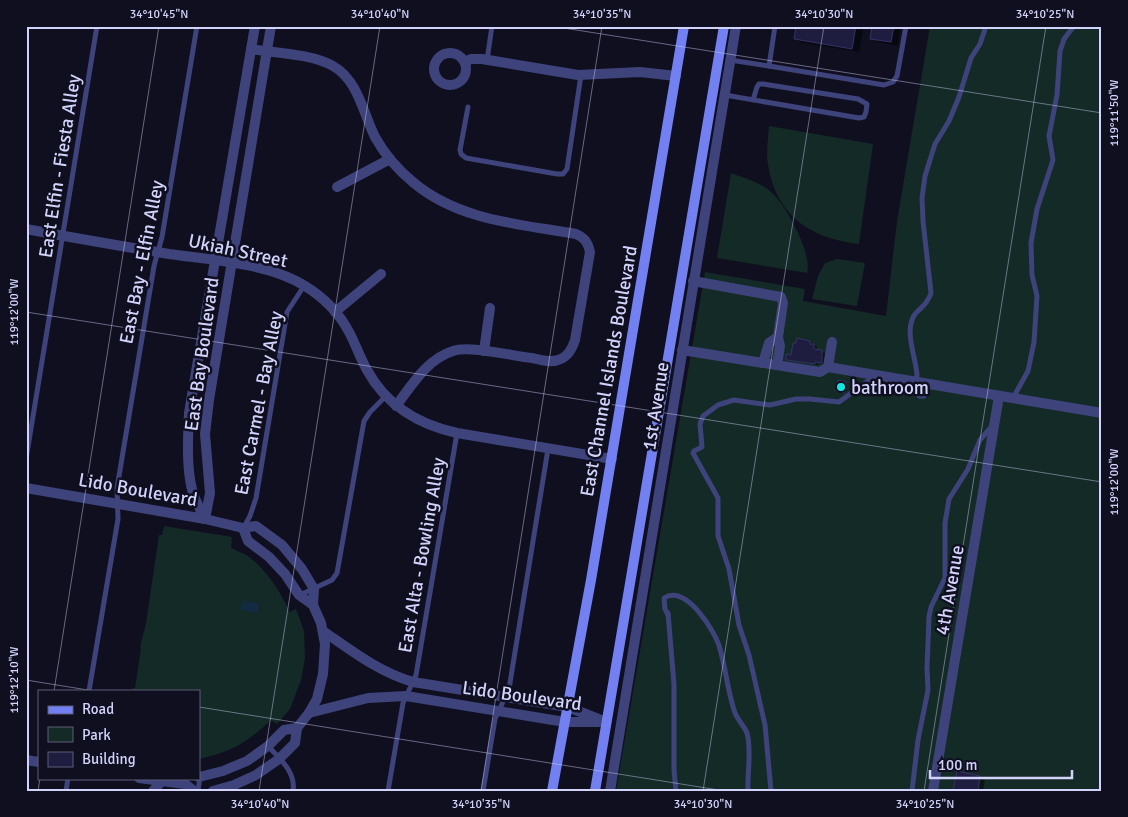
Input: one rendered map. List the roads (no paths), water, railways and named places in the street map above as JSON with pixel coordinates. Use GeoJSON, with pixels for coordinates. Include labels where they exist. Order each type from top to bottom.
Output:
{"type":"FeatureCollection","features":[{"type":"Feature","properties":{"kind":"main road","name":"East Channel Islands Boulevard"},"geometry":{"type":"LineString","coordinates":[[552,791],[612,459],[684,26]]}},
{"type":"Feature","properties":{"kind":"main road"},"geometry":{"type":"LineString","coordinates":[[595,791],[724,26]]}},
{"type":"Feature","properties":{"kind":"street","name":"East Bay Boulevard"},"geometry":{"type":"LineString","coordinates":[[205,519],[192,488],[188,426],[255,26]]}},
{"type":"Feature","properties":{"kind":"street","name":"East Bay Boulevard"},"geometry":{"type":"LineString","coordinates":[[205,519],[210,493],[206,449],[206,420],[271,26]]}},
{"type":"Feature","properties":{"kind":"street","name":"1st Avenue"},"geometry":{"type":"LineString","coordinates":[[610,791],[736,26]]}},
{"type":"Feature","properties":{"kind":"street"},"geometry":{"type":"LineString","coordinates":[[251,49],[317,59],[341,71],[354,88],[373,131],[390,159],[415,184],[432,196],[474,216],[576,234],[586,240],[589,246],[590,252],[575,340],[570,352],[564,357],[550,361],[484,351],[455,350],[445,353],[425,369],[396,406]]}},
{"type":"Feature","properties":{"kind":"street"},"geometry":{"type":"LineString","coordinates":[[465,62],[471,59],[487,60],[582,75],[640,72],[676,76]]}},
{"type":"Feature","properties":{"kind":"street"},"geometry":{"type":"LineString","coordinates":[[337,187],[390,159]]}},
{"type":"Feature","properties":{"kind":"street","name":"Ukiah Street"},"geometry":{"type":"LineString","coordinates":[[26,230],[271,271],[304,286],[322,299],[335,312],[350,334],[368,372],[386,396],[396,406],[414,418],[427,425],[457,433],[612,459]]}},
{"type":"Feature","properties":{"kind":"street"},"geometry":{"type":"LineString","coordinates":[[335,312],[381,274]]}},
{"type":"Feature","properties":{"kind":"street"},"geometry":{"type":"LineString","coordinates":[[693,281],[781,296],[783,303],[778,337],[780,346],[777,365]]}},
{"type":"Feature","properties":{"kind":"street"},"geometry":{"type":"LineString","coordinates":[[484,351],[490,308]]}},
{"type":"Feature","properties":{"kind":"street"},"geometry":{"type":"LineString","coordinates":[[763,363],[769,343],[778,337]]}},
{"type":"Feature","properties":{"kind":"street"},"geometry":{"type":"LineString","coordinates":[[828,367],[832,342]]}},
{"type":"Feature","properties":{"kind":"street"},"geometry":{"type":"LineString","coordinates":[[682,350],[820,372],[828,367],[1102,413]]}},
{"type":"Feature","properties":{"kind":"street","name":"4th Avenue"},"geometry":{"type":"LineString","coordinates":[[933,791],[1000,396]]}},
{"type":"Feature","properties":{"kind":"street","name":"Lido Boulevard"},"geometry":{"type":"LineString","coordinates":[[26,488],[205,519],[244,528],[256,526],[282,545],[302,569],[314,589]]}},
{"type":"Feature","properties":{"kind":"street"},"geometry":{"type":"LineString","coordinates":[[244,528],[248,541],[278,565],[299,596],[314,605]]}},
{"type":"Feature","properties":{"kind":"street"},"geometry":{"type":"LineString","coordinates":[[213,791],[250,778],[279,759],[295,742],[297,728],[309,714],[316,699],[323,674],[325,653],[323,631],[314,605],[314,589]]}},
{"type":"Feature","properties":{"kind":"street","name":"Lido Boulevard"},"geometry":{"type":"LineString","coordinates":[[323,631],[379,668],[413,682],[568,707],[606,722]]}},
{"type":"Feature","properties":{"kind":"street","name":"Lido Boulevard"},"geometry":{"type":"LineString","coordinates":[[309,714],[368,698],[390,695],[498,710],[565,722],[606,722]]}},
{"type":"Feature","properties":{"kind":"street"},"geometry":{"type":"LineString","coordinates":[[200,777],[235,767],[268,746],[284,730],[297,728]]}},
{"type":"Feature","properties":{"kind":"street"},"geometry":{"type":"LineString","coordinates":[[144,780],[161,786],[185,784],[193,780]]}},
{"type":"Feature","properties":{"kind":"street"},"geometry":{"type":"LineString","coordinates":[[185,784],[196,791]]}},
{"type":"Feature","properties":{"kind":"street"},"geometry":{"type":"LineString","coordinates":[[153,791],[161,786]]}},
{"type":"Feature","properties":{"kind":"lane","name":"East Elfin - Fiesta Alley"},"geometry":{"type":"LineString","coordinates":[[26,459],[97,26]]}},
{"type":"Feature","properties":{"kind":"lane","name":"East Bay - Elfin Alley"},"geometry":{"type":"LineString","coordinates":[[89,690],[118,519],[116,488],[154,266],[162,237],[197,26]]}},
{"type":"Feature","properties":{"kind":"lane"},"geometry":{"type":"LineString","coordinates":[[487,60],[492,26]]}},
{"type":"Feature","properties":{"kind":"lane"},"geometry":{"type":"LineString","coordinates":[[769,66],[775,26]]}},
{"type":"Feature","properties":{"kind":"lane"},"geometry":{"type":"LineString","coordinates":[[730,60],[884,85],[893,82],[897,76],[906,26]]}},
{"type":"Feature","properties":{"kind":"lane"},"geometry":{"type":"LineString","coordinates":[[915,382],[917,376],[911,322],[914,315],[929,300],[931,292],[923,221],[922,198],[925,176],[935,144],[949,121],[959,97],[971,58],[980,44],[986,26]]}},
{"type":"Feature","properties":{"kind":"lane"},"geometry":{"type":"LineString","coordinates":[[1013,398],[1028,371],[1034,342],[1038,296],[1032,276],[1032,234],[1037,209],[1053,160],[1049,136],[1057,95],[1060,51],[1064,39],[1074,26]]}},
{"type":"Feature","properties":{"kind":"lane"},"geometry":{"type":"LineString","coordinates":[[468,107],[460,150],[461,154],[466,158],[563,174],[567,169],[582,75]]}},
{"type":"Feature","properties":{"kind":"lane"},"geometry":{"type":"LineString","coordinates":[[725,95],[753,100],[859,118],[864,117],[867,104],[864,101],[760,84],[757,87],[753,100]]}},
{"type":"Feature","properties":{"kind":"lane","name":"East Carmel - Bay Alley"},"geometry":{"type":"LineString","coordinates":[[244,528],[256,498],[287,312],[304,286]]}},
{"type":"Feature","properties":{"kind":"lane"},"geometry":{"type":"LineString","coordinates":[[771,791],[765,725],[749,655],[739,625],[729,569],[718,536],[718,498],[693,453],[702,447],[700,424],[703,416],[709,410],[734,400],[770,405],[810,398],[839,402],[876,375]]}},
{"type":"Feature","properties":{"kind":"lane"},"geometry":{"type":"LineString","coordinates":[[299,596],[332,580],[337,573],[364,421],[386,396]]}},
{"type":"Feature","properties":{"kind":"lane"},"geometry":{"type":"LineString","coordinates":[[912,791],[921,721],[928,690],[929,617],[933,602],[945,578],[944,523],[949,500],[966,474],[980,440],[995,423]]}},
{"type":"Feature","properties":{"kind":"lane","name":"East Alta - Bowling Alley"},"geometry":{"type":"LineString","coordinates":[[388,791],[402,703],[413,682],[418,666],[457,433]]}},
{"type":"Feature","properties":{"kind":"lane"},"geometry":{"type":"LineString","coordinates":[[483,791],[494,719],[509,689],[548,448]]}},
{"type":"Feature","properties":{"kind":"lane"},"geometry":{"type":"LineString","coordinates":[[676,791],[674,770],[674,684],[668,615],[664,603],[664,598],[668,596],[680,596],[688,600],[714,635],[720,648],[736,714],[747,733],[748,791]]}},
{"type":"Feature","properties":{"kind":"lane"},"geometry":{"type":"LineString","coordinates":[[268,746],[291,773],[294,782],[293,791]]}},
{"type":"Feature","properties":{"kind":"water"},"geometry":{"type":"Polygon","coordinates":[[[242,601],[259,603],[258,613],[241,610],[242,601]]]}},
{"type":"Feature","properties":{"kind":"place","name":"bathroom"},"geometry":{"type":"Point","coordinates":[841,387]}}]}
